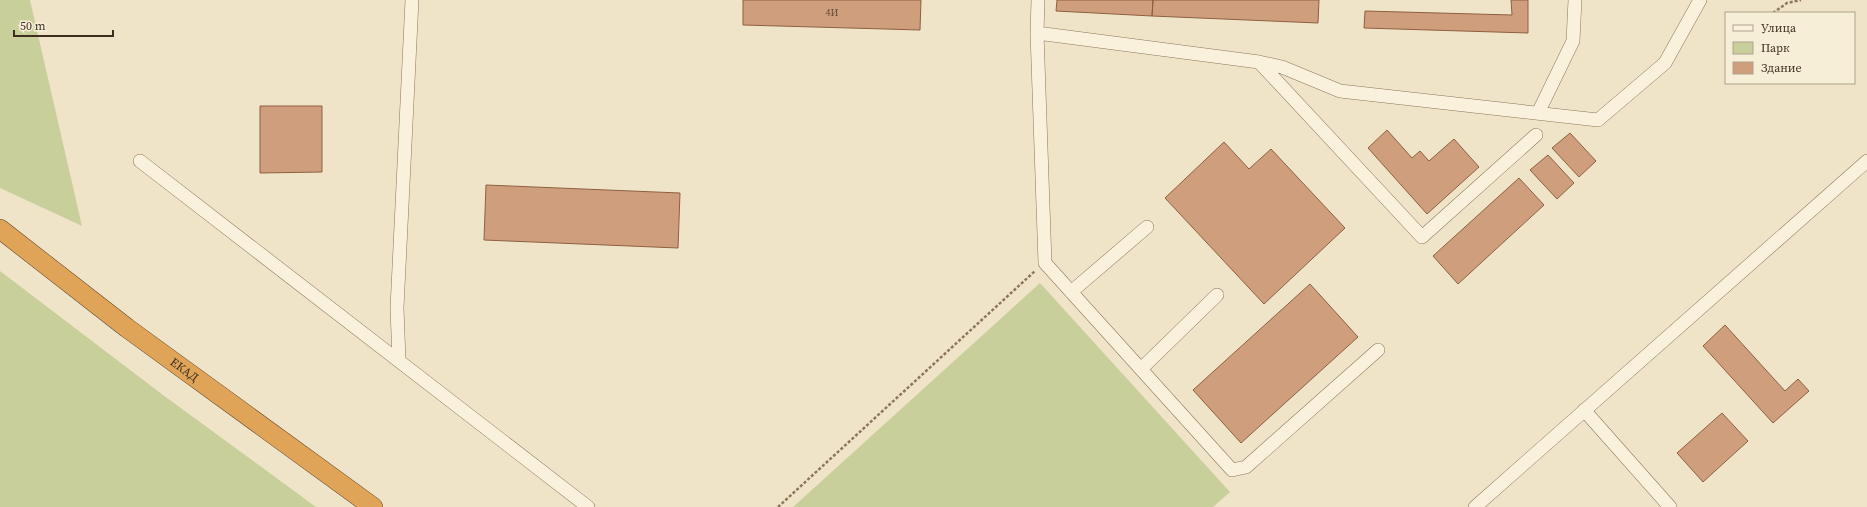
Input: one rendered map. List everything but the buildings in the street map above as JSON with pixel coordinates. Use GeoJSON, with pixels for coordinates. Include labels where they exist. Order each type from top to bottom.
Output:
{"type":"FeatureCollection","features":[{"type":"Feature","properties":{"kind":"highway","name":"ЕКАД"},"geometry":{"type":"LineString","coordinates":[[0,229],[127,328],[373,507]]}},
{"type":"Feature","properties":{"kind":"street"},"geometry":{"type":"LineString","coordinates":[[398,361],[397,308],[412,0]]}},
{"type":"Feature","properties":{"kind":"street"},"geometry":{"type":"LineString","coordinates":[[1038,0],[1037,33],[1044,263],[1232,470],[1246,467],[1378,350]]}},
{"type":"Feature","properties":{"kind":"street"},"geometry":{"type":"LineString","coordinates":[[1538,113],[1573,41],[1575,0]]}},
{"type":"Feature","properties":{"kind":"street"},"geometry":{"type":"LineString","coordinates":[[1037,33],[1259,62],[1282,67],[1340,91],[1598,120],[1665,63],[1700,0]]}},
{"type":"Feature","properties":{"kind":"street"},"geometry":{"type":"LineString","coordinates":[[1259,62],[1422,237],[1536,135]]}},
{"type":"Feature","properties":{"kind":"street"},"geometry":{"type":"LineString","coordinates":[[140,161],[588,507]]}},
{"type":"Feature","properties":{"kind":"street"},"geometry":{"type":"LineString","coordinates":[[1475,507],[1867,161]]}},
{"type":"Feature","properties":{"kind":"street"},"geometry":{"type":"LineString","coordinates":[[1071,292],[1147,227]]}},
{"type":"Feature","properties":{"kind":"street"},"geometry":{"type":"LineString","coordinates":[[1141,369],[1218,295]]}},
{"type":"Feature","properties":{"kind":"street"},"geometry":{"type":"LineString","coordinates":[[1584,410],[1670,507]]}},
{"type":"Feature","properties":{"kind":"path"},"geometry":{"type":"LineString","coordinates":[[1774,12],[1787,3],[1801,0]]}},
{"type":"Feature","properties":{"kind":"path"},"geometry":{"type":"LineString","coordinates":[[778,507],[1044,263]]}},
{"type":"Feature","properties":{"kind":"green space"},"geometry":{"type":"Polygon","coordinates":[[[0,0],[30,0],[82,226],[0,188],[0,0]]]}},
{"type":"Feature","properties":{"kind":"green space"},"geometry":{"type":"Polygon","coordinates":[[[0,271],[163,395],[316,507],[0,507],[0,271]]]}},
{"type":"Feature","properties":{"kind":"green space"},"geometry":{"type":"Polygon","coordinates":[[[1040,283],[1230,492],[1213,507],[793,507],[1040,283]]]}}]}
